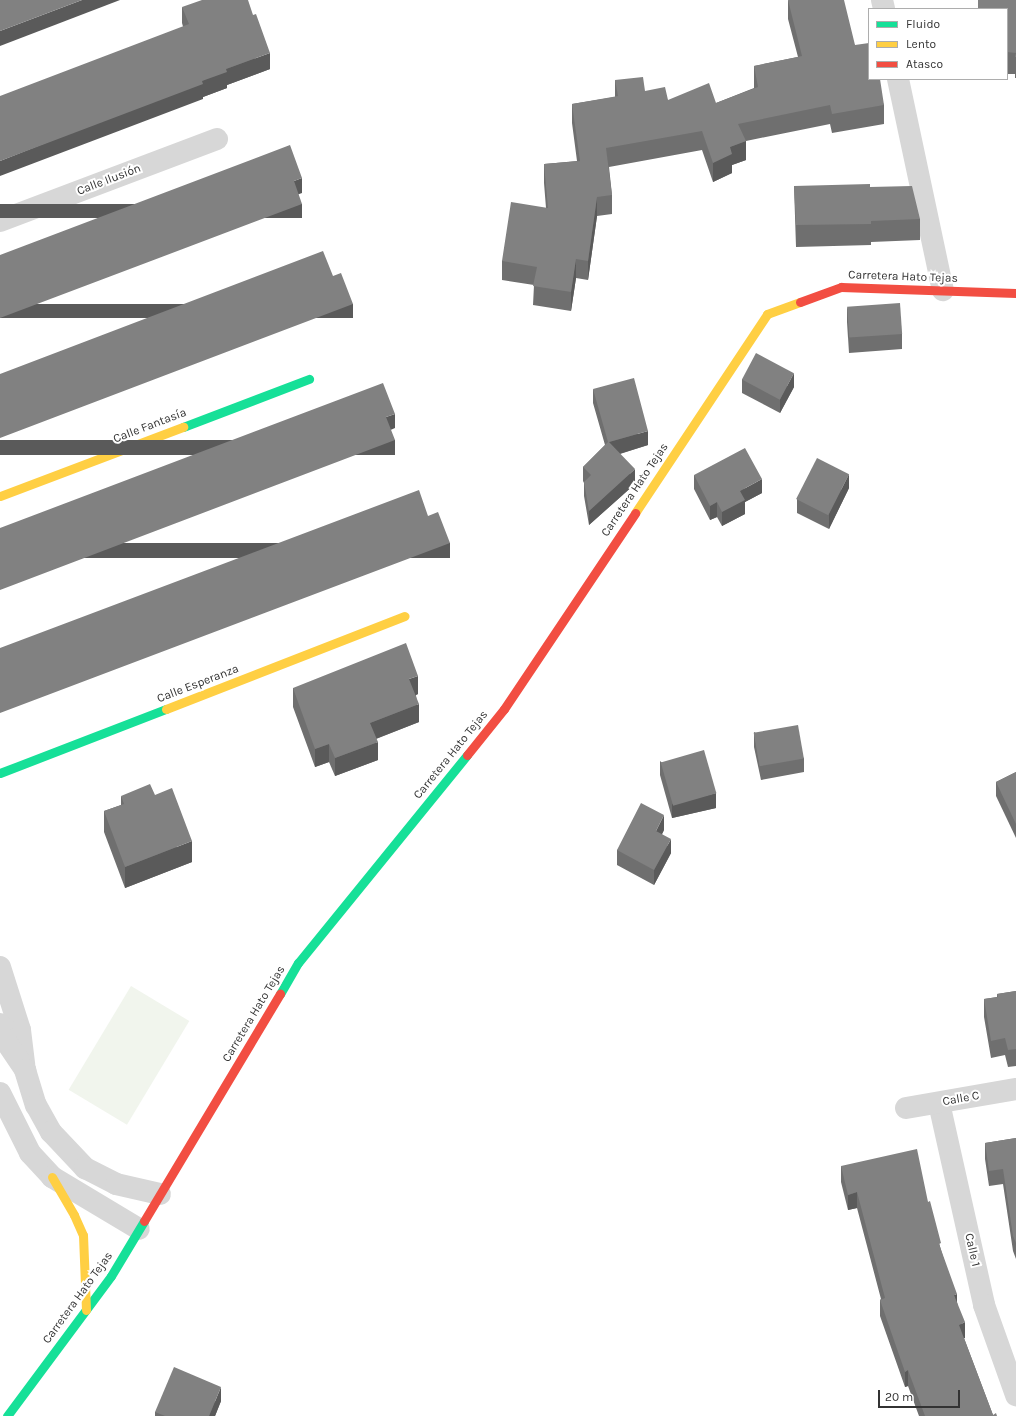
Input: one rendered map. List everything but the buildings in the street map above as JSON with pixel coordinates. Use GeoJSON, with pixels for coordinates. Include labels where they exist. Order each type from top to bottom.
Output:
{"type":"FeatureCollection","features":[{"type":"Feature","properties":{"kind":"street"},"geometry":{"type":"LineString","coordinates":[[898,80],[943,290]]}},
{"type":"Feature","properties":{"kind":"street","name":"Calle Ilusión"},"geometry":{"type":"LineString","coordinates":[[0,221],[217,139]]}},
{"type":"Feature","properties":{"kind":"street","name":"Carretera Hato Tejas"},"geometry":{"type":"LineString","coordinates":[[7,1416],[111,1276],[298,963],[504,709],[767,314],[841,287],[1016,292]]}},
{"type":"Feature","properties":{"kind":"street","name":"Calle Fantasía"},"geometry":{"type":"LineString","coordinates":[[0,496],[309,379]]}},
{"type":"Feature","properties":{"kind":"street","name":"Calle Esperanza"},"geometry":{"type":"LineString","coordinates":[[0,773],[405,616]]}},
{"type":"Feature","properties":{"kind":"street"},"geometry":{"type":"LineString","coordinates":[[0,967],[20,1030],[27,1076],[36,1105],[51,1132],[85,1168],[116,1184],[160,1194]]}},
{"type":"Feature","properties":{"kind":"street"},"geometry":{"type":"LineString","coordinates":[[0,1024],[4,1036],[27,1076]]}},
{"type":"Feature","properties":{"kind":"street"},"geometry":{"type":"LineString","coordinates":[[27,1076],[0,1093],[30,1153],[52,1177],[74,1215],[83,1235],[86,1310]]}},
{"type":"Feature","properties":{"kind":"street","name":"Calle C"},"geometry":{"type":"LineString","coordinates":[[906,1108],[1016,1089]]}},
{"type":"Feature","properties":{"kind":"street","name":"Calle 1"},"geometry":{"type":"LineString","coordinates":[[939,1103],[984,1305],[1016,1395]]}},
{"type":"Feature","properties":{"kind":"street"},"geometry":{"type":"LineString","coordinates":[[52,1177],[139,1229]]}},
{"type":"Feature","properties":{"kind":"shaded area"},"geometry":{"type":"Polygon","coordinates":[[[131,986],[189,1021],[127,1125],[69,1090],[131,986]]]}},
{"type":"Feature","properties":{"kind":"traffic: fast"},"geometry":{"type":"LineString","coordinates":[[183,427],[309,379]]}},
{"type":"Feature","properties":{"kind":"traffic: fast"},"geometry":{"type":"LineString","coordinates":[[0,773],[166,709]]}},
{"type":"Feature","properties":{"kind":"traffic: fast"},"geometry":{"type":"LineString","coordinates":[[280,994],[298,963],[467,755]]}},
{"type":"Feature","properties":{"kind":"traffic: fast"},"geometry":{"type":"LineString","coordinates":[[7,1416],[111,1276],[144,1221]]}},
{"type":"Feature","properties":{"kind":"traffic: slow"},"geometry":{"type":"LineString","coordinates":[[635,513],[767,314],[800,302]]}},
{"type":"Feature","properties":{"kind":"traffic: slow"},"geometry":{"type":"LineString","coordinates":[[0,496],[183,427]]}},
{"type":"Feature","properties":{"kind":"traffic: slow"},"geometry":{"type":"LineString","coordinates":[[166,709],[405,616]]}},
{"type":"Feature","properties":{"kind":"traffic: slow"},"geometry":{"type":"LineString","coordinates":[[52,1177],[74,1215],[83,1235],[86,1310]]}},
{"type":"Feature","properties":{"kind":"traffic: jam"},"geometry":{"type":"LineString","coordinates":[[800,302],[841,287],[1016,293]]}},
{"type":"Feature","properties":{"kind":"traffic: jam"},"geometry":{"type":"LineString","coordinates":[[467,755],[504,709],[635,513]]}},
{"type":"Feature","properties":{"kind":"traffic: jam"},"geometry":{"type":"LineString","coordinates":[[144,1221],[280,994]]}}]}
